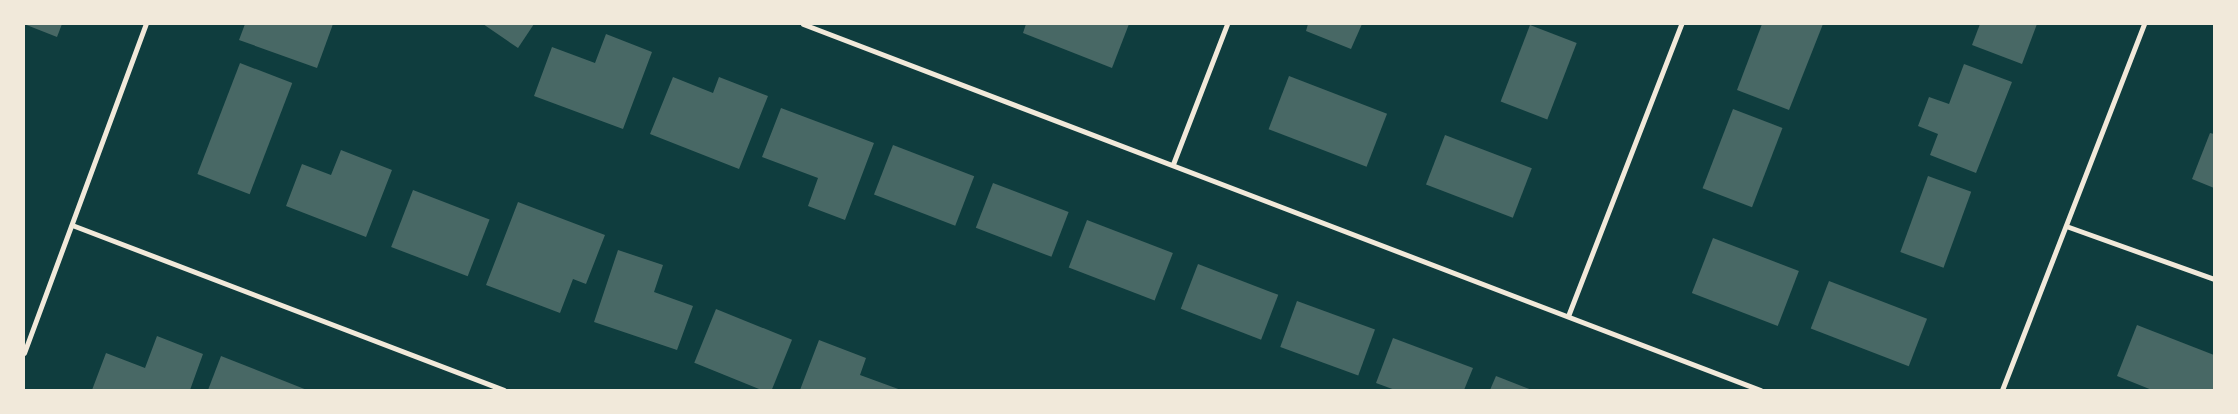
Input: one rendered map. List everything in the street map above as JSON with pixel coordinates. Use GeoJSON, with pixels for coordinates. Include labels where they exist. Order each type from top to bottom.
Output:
{"type":"FeatureCollection","features":[{"type":"Feature","properties":{"kind":"street"},"geometry":{"type":"LineString","coordinates":[[24,352],[146,24]]}},
{"type":"Feature","properties":{"kind":"street"},"geometry":{"type":"LineString","coordinates":[[803,24],[1760,390]]}},
{"type":"Feature","properties":{"kind":"street"},"geometry":{"type":"LineString","coordinates":[[1173,164],[1227,24]]}},
{"type":"Feature","properties":{"kind":"street"},"geometry":{"type":"LineString","coordinates":[[1568,316],[1681,24]]}},
{"type":"Feature","properties":{"kind":"street"},"geometry":{"type":"LineString","coordinates":[[2002,390],[2144,24]]}},
{"type":"Feature","properties":{"kind":"street"},"geometry":{"type":"LineString","coordinates":[[72,225],[503,390]]}},
{"type":"Feature","properties":{"kind":"street"},"geometry":{"type":"LineString","coordinates":[[2066,226],[2214,279]]}},
{"type":"Feature","properties":{"kind":"building"},"geometry":{"type":"Polygon","coordinates":[[[24,24],[62,24],[57,37],[24,24]]]}},
{"type":"Feature","properties":{"kind":"building"},"geometry":{"type":"Polygon","coordinates":[[[245,24],[333,24],[317,68],[239,40],[245,24]]]}},
{"type":"Feature","properties":{"kind":"building"},"geometry":{"type":"Polygon","coordinates":[[[483,24],[534,24],[518,48],[483,24]]]}},
{"type":"Feature","properties":{"kind":"building"},"geometry":{"type":"Polygon","coordinates":[[[1026,24],[1129,24],[1112,68],[1023,33],[1026,24]]]}},
{"type":"Feature","properties":{"kind":"building"},"geometry":{"type":"Polygon","coordinates":[[[1308,24],[1362,24],[1351,49],[1306,31],[1308,24]]]}},
{"type":"Feature","properties":{"kind":"building"},"geometry":{"type":"Polygon","coordinates":[[[1762,24],[1823,24],[1789,110],[1737,90],[1762,24]]]}},
{"type":"Feature","properties":{"kind":"building"},"geometry":{"type":"Polygon","coordinates":[[[1980,24],[2037,24],[2022,64],[1972,45],[1980,24]]]}},
{"type":"Feature","properties":{"kind":"building"},"geometry":{"type":"Polygon","coordinates":[[[1530,25],[1577,43],[1547,119],[1501,102],[1530,25]]]}},
{"type":"Feature","properties":{"kind":"building"},"geometry":{"type":"Polygon","coordinates":[[[606,34],[652,52],[623,129],[534,96],[552,47],[595,63],[606,34]]]}},
{"type":"Feature","properties":{"kind":"building"},"geometry":{"type":"Polygon","coordinates":[[[240,63],[292,83],[250,194],[197,174],[240,63]]]}},
{"type":"Feature","properties":{"kind":"building"},"geometry":{"type":"Polygon","coordinates":[[[1964,64],[2012,82],[1976,173],[1930,155],[1938,134],[1918,126],[1929,97],[1949,104],[1964,64]]]}},
{"type":"Feature","properties":{"kind":"building"},"geometry":{"type":"Polygon","coordinates":[[[1289,76],[1387,114],[1367,167],[1269,129],[1289,76]]]}},
{"type":"Feature","properties":{"kind":"building"},"geometry":{"type":"Polygon","coordinates":[[[673,77],[713,93],[719,77],[768,96],[739,169],[650,134],[673,77]]]}},
{"type":"Feature","properties":{"kind":"building"},"geometry":{"type":"Polygon","coordinates":[[[781,108],[874,143],[845,220],[808,206],[818,178],[762,157],[781,108]]]}},
{"type":"Feature","properties":{"kind":"building"},"geometry":{"type":"Polygon","coordinates":[[[1733,109],[1782,128],[1752,207],[1703,188],[1733,109]]]}},
{"type":"Feature","properties":{"kind":"building"},"geometry":{"type":"Polygon","coordinates":[[[2210,133],[2214,134],[2214,188],[2192,179],[2210,133]]]}},
{"type":"Feature","properties":{"kind":"building"},"geometry":{"type":"Polygon","coordinates":[[[1445,135],[1532,168],[1513,218],[1426,184],[1445,135]]]}},
{"type":"Feature","properties":{"kind":"building"},"geometry":{"type":"Polygon","coordinates":[[[893,145],[974,176],[955,226],[874,194],[893,145]]]}},
{"type":"Feature","properties":{"kind":"building"},"geometry":{"type":"Polygon","coordinates":[[[341,150],[392,170],[366,237],[286,206],[302,164],[331,175],[341,150]]]}},
{"type":"Feature","properties":{"kind":"building"},"geometry":{"type":"Polygon","coordinates":[[[1928,176],[1971,192],[1944,268],[1900,252],[1928,176]]]}},
{"type":"Feature","properties":{"kind":"building"},"geometry":{"type":"Polygon","coordinates":[[[993,183],[1069,212],[1051,257],[976,228],[993,183]]]}},
{"type":"Feature","properties":{"kind":"building"},"geometry":{"type":"Polygon","coordinates":[[[413,190],[490,219],[468,276],[391,247],[413,190]]]}},
{"type":"Feature","properties":{"kind":"building"},"geometry":{"type":"Polygon","coordinates":[[[518,202],[605,235],[586,284],[573,279],[560,313],[486,285],[518,202]]]}},
{"type":"Feature","properties":{"kind":"building"},"geometry":{"type":"Polygon","coordinates":[[[1087,220],[1173,253],[1155,301],[1069,268],[1087,220]]]}},
{"type":"Feature","properties":{"kind":"building"},"geometry":{"type":"Polygon","coordinates":[[[1713,238],[1799,271],[1778,326],[1692,293],[1713,238]]]}},
{"type":"Feature","properties":{"kind":"building"},"geometry":{"type":"Polygon","coordinates":[[[618,250],[663,265],[654,292],[693,306],[677,350],[594,322],[618,250]]]}},
{"type":"Feature","properties":{"kind":"building"},"geometry":{"type":"Polygon","coordinates":[[[1198,264],[1278,295],[1261,340],[1181,309],[1198,264]]]}},
{"type":"Feature","properties":{"kind":"building"},"geometry":{"type":"Polygon","coordinates":[[[1829,281],[1927,319],[1909,366],[1811,329],[1829,281]]]}},
{"type":"Feature","properties":{"kind":"building"},"geometry":{"type":"Polygon","coordinates":[[[1297,301],[1375,329],[1358,375],[1280,347],[1297,301]]]}},
{"type":"Feature","properties":{"kind":"building"},"geometry":{"type":"Polygon","coordinates":[[[716,309],[792,340],[772,390],[762,390],[694,363],[716,309]]]}},
{"type":"Feature","properties":{"kind":"building"},"geometry":{"type":"Polygon","coordinates":[[[2137,325],[2214,355],[2214,390],[2152,390],[2117,376],[2137,325]]]}},
{"type":"Feature","properties":{"kind":"building"},"geometry":{"type":"Polygon","coordinates":[[[157,336],[203,354],[190,390],[92,390],[106,353],[145,368],[157,336]]]}},
{"type":"Feature","properties":{"kind":"building"},"geometry":{"type":"Polygon","coordinates":[[[1393,338],[1473,368],[1464,390],[1395,390],[1376,383],[1393,338]]]}},
{"type":"Feature","properties":{"kind":"building"},"geometry":{"type":"Polygon","coordinates":[[[819,340],[866,358],[860,375],[901,390],[800,390],[819,340]]]}},
{"type":"Feature","properties":{"kind":"building"},"geometry":{"type":"Polygon","coordinates":[[[221,356],[307,390],[208,390],[221,356]]]}},
{"type":"Feature","properties":{"kind":"building"},"geometry":{"type":"Polygon","coordinates":[[[1496,376],[1532,390],[1490,390],[1496,376]]]}}]}
